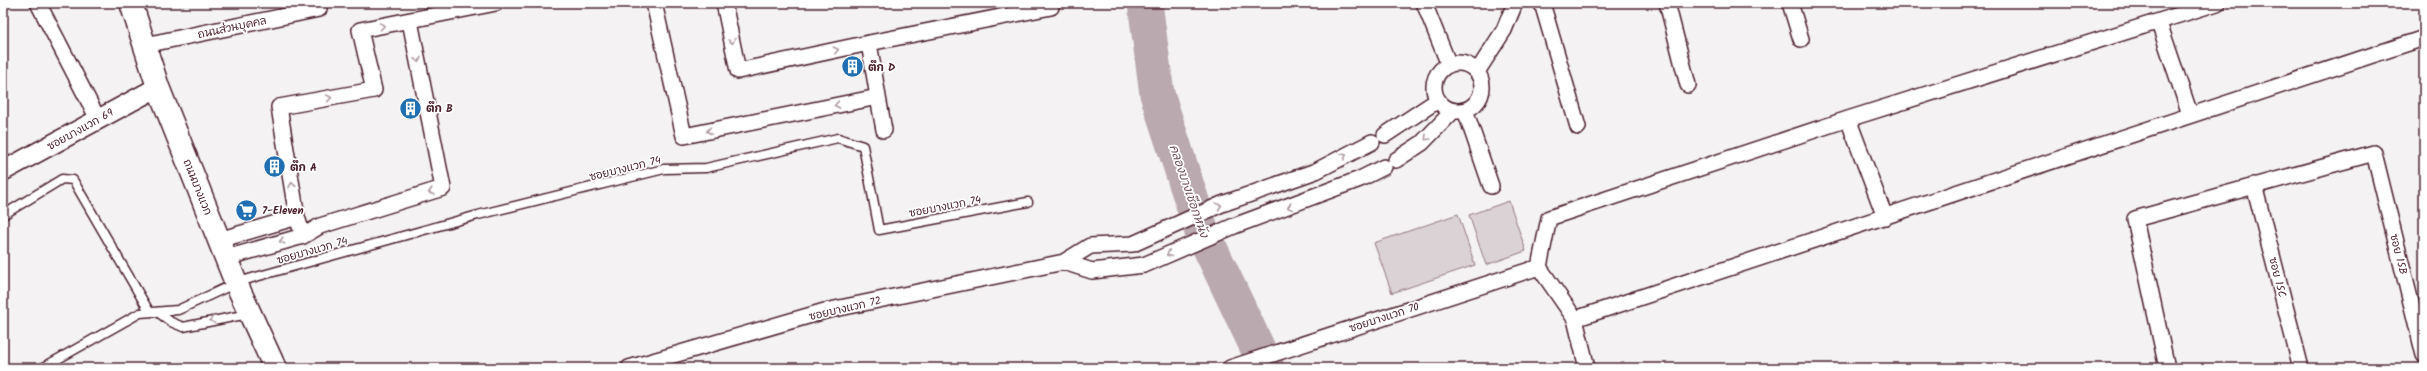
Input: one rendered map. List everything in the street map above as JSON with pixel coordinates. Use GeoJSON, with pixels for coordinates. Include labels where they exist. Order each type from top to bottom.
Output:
{"type":"FeatureCollection","features":[{"type":"Feature","properties":{"kind":"main road","name":"ถนนบางแวก"},"geometry":{"type":"LineString","coordinates":[[131,3],[158,87],[236,283],[275,368]]}},
{"type":"Feature","properties":{"kind":"street"},"geometry":{"type":"LineString","coordinates":[[38,3],[98,119]]}},
{"type":"Feature","properties":{"kind":"street"},"geometry":{"type":"LineString","coordinates":[[303,236],[297,217],[279,107],[374,90],[360,30],[496,3]]}},
{"type":"Feature","properties":{"kind":"street"},"geometry":{"type":"LineString","coordinates":[[654,3],[684,136],[878,97]]}},
{"type":"Feature","properties":{"kind":"street"},"geometry":{"type":"LineString","coordinates":[[724,3],[738,71],[1051,7]]}},
{"type":"Feature","properties":{"kind":"street"},"geometry":{"type":"LineString","coordinates":[[1424,3],[1449,64]]}},
{"type":"Feature","properties":{"kind":"street"},"geometry":{"type":"LineString","coordinates":[[1477,72],[1504,30],[1515,3]]}},
{"type":"Feature","properties":{"kind":"street"},"geometry":{"type":"LineString","coordinates":[[1542,3],[1578,127]]}},
{"type":"Feature","properties":{"kind":"street"},"geometry":{"type":"LineString","coordinates":[[1667,3],[1688,84]]}},
{"type":"Feature","properties":{"kind":"street"},"geometry":{"type":"LineString","coordinates":[[1790,3],[1801,39]]}},
{"type":"Feature","properties":{"kind":"street"},"geometry":{"type":"LineString","coordinates":[[1587,368],[1575,319],[1539,267],[1549,218],[1848,119],[2159,23],[2217,3]]}},
{"type":"Feature","properties":{"kind":"street","name":"ถนนส่วนบุคคล"},"geometry":{"type":"LineString","coordinates":[[145,45],[319,9]]}},
{"type":"Feature","properties":{"kind":"street"},"geometry":{"type":"LineString","coordinates":[[223,249],[303,236],[320,226],[443,188],[410,21]]}},
{"type":"Feature","properties":{"kind":"street"},"geometry":{"type":"LineString","coordinates":[[2159,23],[2190,114]]}},
{"type":"Feature","properties":{"kind":"street"},"geometry":{"type":"LineString","coordinates":[[1575,319],[1885,217],[2190,114],[2424,38]]}},
{"type":"Feature","properties":{"kind":"street"},"geometry":{"type":"LineString","coordinates":[[869,43],[884,130]]}},
{"type":"Feature","properties":{"kind":"street"},"geometry":{"type":"LineString","coordinates":[[1064,262],[1092,271],[1144,265],[1234,226],[1327,193],[1390,164],[1422,143],[1459,111],[1475,105],[1482,91],[1482,83],[1477,72],[1461,63],[1449,64],[1439,72],[1435,79],[1434,87],[1438,100],[1445,108],[1459,111]]}},
{"type":"Feature","properties":{"kind":"street","name":"ซอยบางแวก 69"},"geometry":{"type":"LineString","coordinates":[[3,172],[158,87]]}},
{"type":"Feature","properties":{"kind":"street"},"geometry":{"type":"LineString","coordinates":[[1064,262],[1090,246],[1133,244],[1222,204],[1316,171],[1378,138],[1438,100]]}},
{"type":"Feature","properties":{"kind":"street"},"geometry":{"type":"LineString","coordinates":[[1459,111],[1491,186]]}},
{"type":"Feature","properties":{"kind":"street"},"geometry":{"type":"LineString","coordinates":[[1848,119],[1885,217]]}},
{"type":"Feature","properties":{"kind":"street","name":"ซอย 15B"},"geometry":{"type":"LineString","coordinates":[[2254,185],[2374,153],[2424,355]]}},
{"type":"Feature","properties":{"kind":"street"},"geometry":{"type":"LineString","coordinates":[[2167,368],[2135,219],[2254,185]]}},
{"type":"Feature","properties":{"kind":"street","name":"ซอย 15C"},"geometry":{"type":"LineString","coordinates":[[2254,185],[2301,368]]}},
{"type":"Feature","properties":{"kind":"street"},"geometry":{"type":"LineString","coordinates":[[223,249],[297,217]]}},
{"type":"Feature","properties":{"kind":"street","name":"ซอยบางแวก 72"},"geometry":{"type":"LineString","coordinates":[[629,368],[825,312],[1064,262]]}},
{"type":"Feature","properties":{"kind":"street","name":"ซอยบางแวก 70"},"geometry":{"type":"LineString","coordinates":[[1230,368],[1539,267]]}},
{"type":"Feature","properties":{"kind":"lane","name":"ซอยบางแวก 74"},"geometry":{"type":"LineString","coordinates":[[236,283],[478,215],[664,169],[706,168],[838,138],[863,146],[879,230],[1028,202]]}},
{"type":"Feature","properties":{"kind":"lane"},"geometry":{"type":"LineString","coordinates":[[3,215],[62,179],[73,180],[149,311]]}},
{"type":"Feature","properties":{"kind":"lane"},"geometry":{"type":"LineString","coordinates":[[42,368],[136,314],[149,311],[159,313],[178,310],[236,283]]}},
{"type":"Feature","properties":{"kind":"lane"},"geometry":{"type":"LineString","coordinates":[[159,313],[171,322],[183,327],[250,314]]}},
{"type":"Feature","properties":{"kind":"shaded area"},"geometry":{"type":"Polygon","coordinates":[[[1509,201],[1526,251],[1486,265],[1469,215],[1509,201]]]}},
{"type":"Feature","properties":{"kind":"shaded area"},"geometry":{"type":"Polygon","coordinates":[[[1458,214],[1475,265],[1392,293],[1374,243],[1458,214]]]}},
{"type":"Feature","properties":{"kind":"waterway","name":"คลองบางเชือกหนัง"},"geometry":{"type":"LineString","coordinates":[[1145,3],[1157,94],[1201,229],[1267,368]]}},
{"type":"Feature","properties":{"kind":"place","name":"ตึก D"},"geometry":{"type":"Point","coordinates":[853,67]}},
{"type":"Feature","properties":{"kind":"place","name":"ตึก B"},"geometry":{"type":"Point","coordinates":[411,108]}},
{"type":"Feature","properties":{"kind":"place","name":"ตึก A"},"geometry":{"type":"Point","coordinates":[275,167]}},
{"type":"Feature","properties":{"kind":"place","name":"7-Eleven"},"geometry":{"type":"Point","coordinates":[246,210]}}]}
